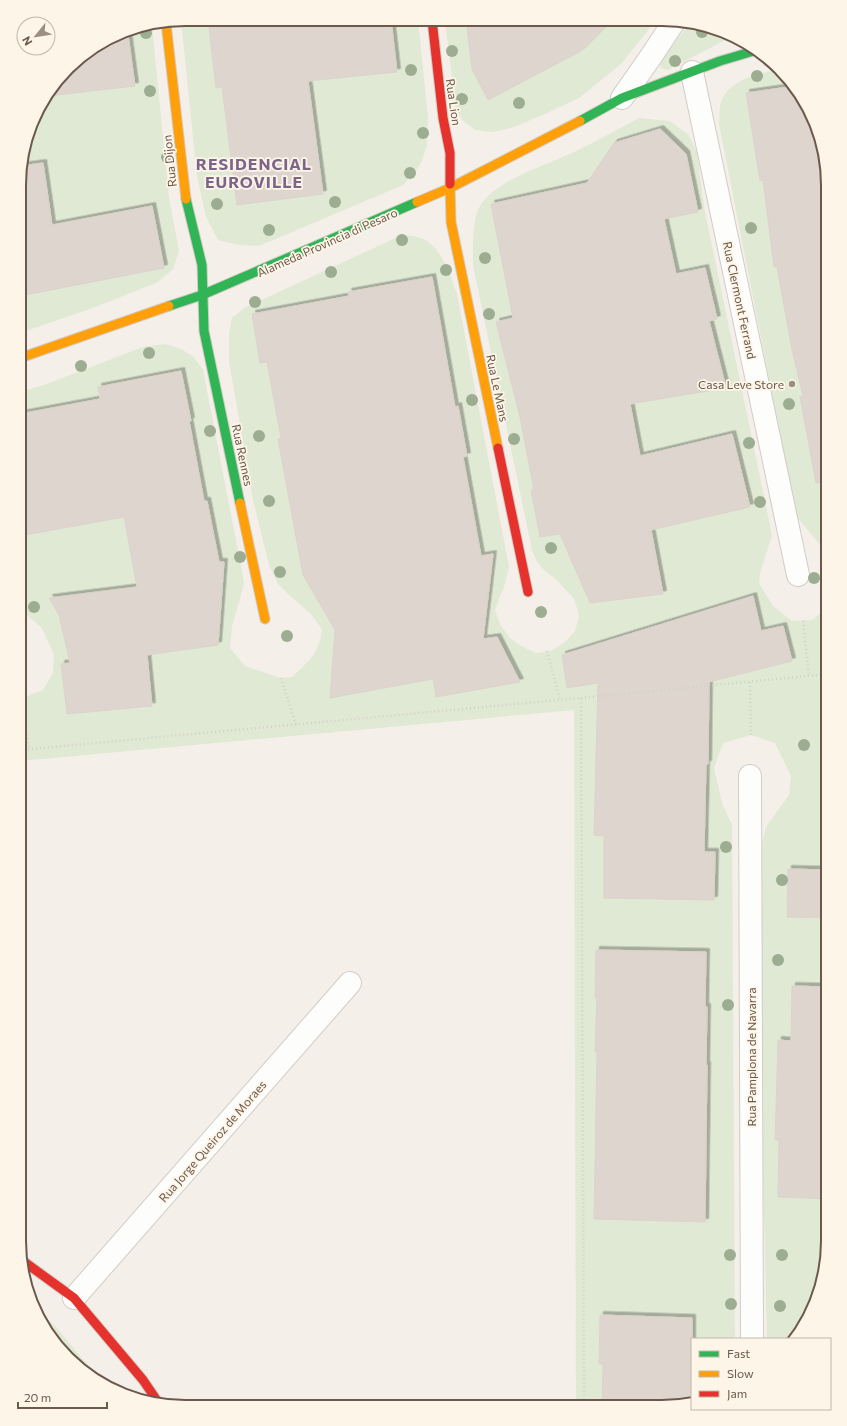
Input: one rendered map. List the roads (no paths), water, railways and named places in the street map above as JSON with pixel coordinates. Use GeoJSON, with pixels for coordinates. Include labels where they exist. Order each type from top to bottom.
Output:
{"type":"FeatureCollection","features":[{"type":"Feature","properties":{"kind":"street","name":"Rua Lion"},"geometry":{"type":"LineString","coordinates":[[433,26],[443,118],[450,153],[450,188]]}},
{"type":"Feature","properties":{"kind":"street","name":"Alameda Provincia di Pesaro"},"geometry":{"type":"LineString","coordinates":[[622,98],[671,26]]}},
{"type":"Feature","properties":{"kind":"street","name":"Rua Dijon"},"geometry":{"type":"LineString","coordinates":[[166,27],[185,196],[202,265],[202,296]]}},
{"type":"Feature","properties":{"kind":"street","name":"Alameda Provincia di Pesaro"},"geometry":{"type":"LineString","coordinates":[[26,356],[202,296],[450,188],[622,98],[725,59],[748,52]]}},
{"type":"Feature","properties":{"kind":"street","name":"Rua Clermont Ferrand"},"geometry":{"type":"LineString","coordinates":[[692,72],[798,576]]}},
{"type":"Feature","properties":{"kind":"street","name":"Rua Le Mans"},"geometry":{"type":"LineString","coordinates":[[450,188],[451,222],[528,592]]}},
{"type":"Feature","properties":{"kind":"street","name":"Rua Rennes"},"geometry":{"type":"LineString","coordinates":[[202,296],[204,331],[266,619]]}},
{"type":"Feature","properties":{"kind":"street","name":"Rua Pamplona de Navarra"},"geometry":{"type":"LineString","coordinates":[[750,776],[752,1338]]}},
{"type":"Feature","properties":{"kind":"street","name":"Rua Jorge Queiroz de Moraes"},"geometry":{"type":"LineString","coordinates":[[74,1298],[350,984]]}},
{"type":"Feature","properties":{"kind":"street"},"geometry":{"type":"LineString","coordinates":[[27,1264],[74,1298],[143,1380],[155,1397]]}},
{"type":"Feature","properties":{"kind":"place","name":"Casa Leve Store"},"geometry":{"type":"Point","coordinates":[792,384]}},
{"type":"Feature","properties":{"kind":"district","name":"RESIDENCIAL EUROVILLE"},"geometry":{"type":"Point","coordinates":[254,172]}}]}
